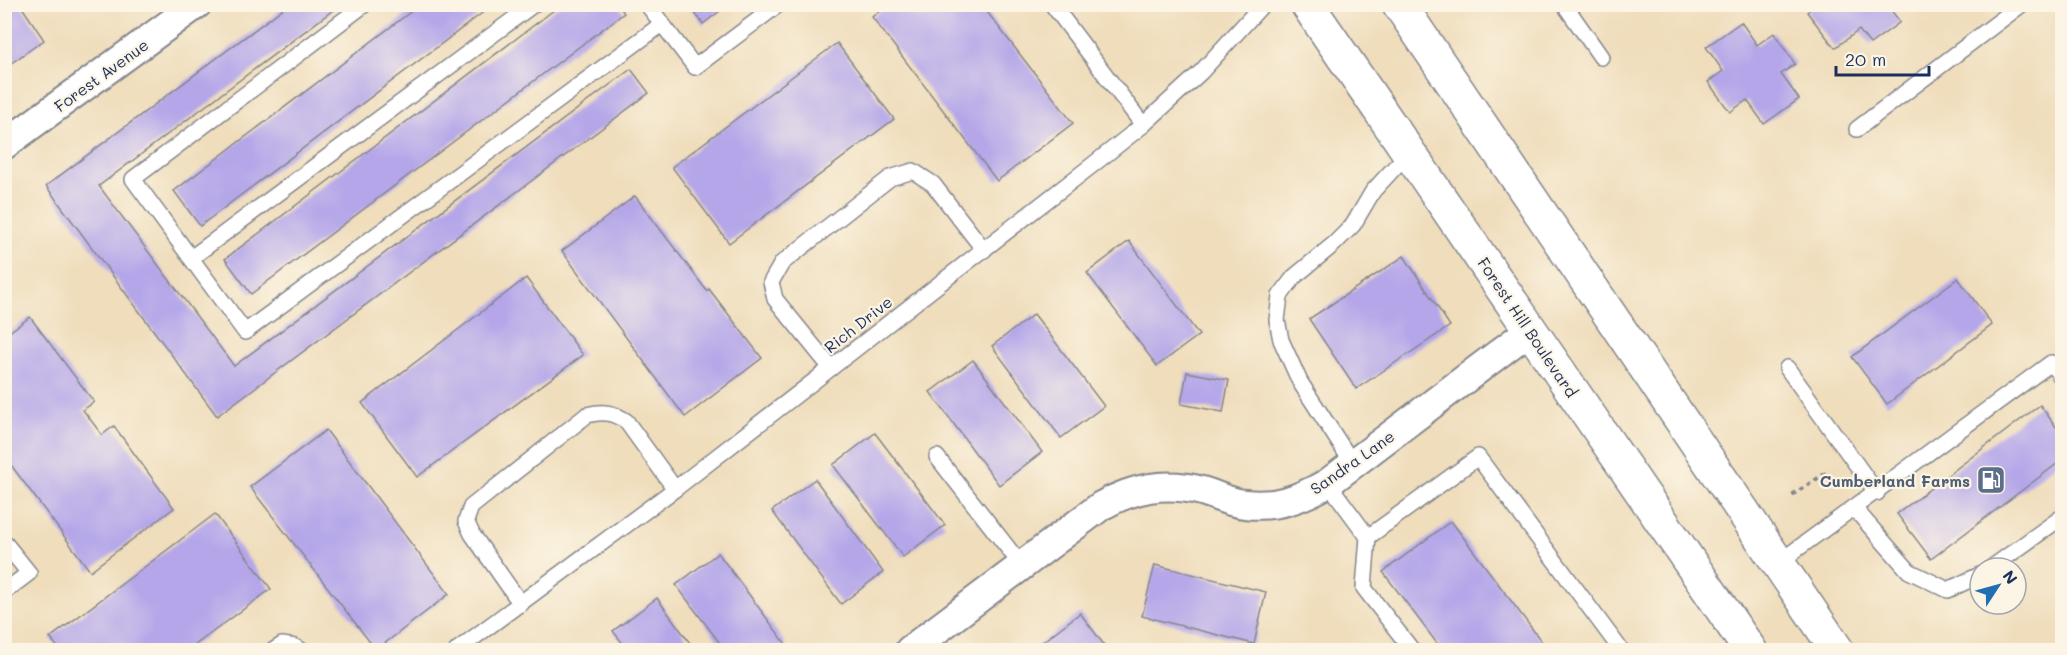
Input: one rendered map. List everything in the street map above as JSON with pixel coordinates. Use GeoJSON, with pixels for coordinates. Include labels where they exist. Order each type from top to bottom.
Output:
{"type":"FeatureCollection","features":[{"type":"Feature","properties":{"kind":"main road","name":"Forest Hill Boulevard"},"geometry":{"type":"LineString","coordinates":[[1307,4],[1750,651]]}},
{"type":"Feature","properties":{"kind":"main road"},"geometry":{"type":"LineString","coordinates":[[1399,4],[1837,651]]}},
{"type":"Feature","properties":{"kind":"street","name":"Forest Avenue"},"geometry":{"type":"LineString","coordinates":[[4,145],[197,4]]}},
{"type":"Feature","properties":{"kind":"street","name":"Sandra Lane"},"geometry":{"type":"LineString","coordinates":[[910,651],[1101,506],[1119,496],[1139,489],[1161,486],[1182,487],[1244,504],[1265,505],[1287,502],[1307,495],[1328,483],[1530,330]]}},
{"type":"Feature","properties":{"kind":"lane"},"geometry":{"type":"LineString","coordinates":[[365,4],[133,179],[245,332],[662,24]]}},
{"type":"Feature","properties":{"kind":"lane"},"geometry":{"type":"LineString","coordinates":[[191,258],[534,4]]}},
{"type":"Feature","properties":{"kind":"lane"},"geometry":{"type":"LineString","coordinates":[[647,4],[695,68],[779,4]]}},
{"type":"Feature","properties":{"kind":"lane"},"geometry":{"type":"LineString","coordinates":[[1052,4],[1143,125]]}},
{"type":"Feature","properties":{"kind":"lane","name":"Rich Drive"},"geometry":{"type":"LineString","coordinates":[[457,651],[675,489],[1143,125],[1201,72],[1263,4]]}},
{"type":"Feature","properties":{"kind":"lane"},"geometry":{"type":"LineString","coordinates":[[1564,4],[1601,57]]}},
{"type":"Feature","properties":{"kind":"lane"},"geometry":{"type":"LineString","coordinates":[[1857,129],[2022,4]]}},
{"type":"Feature","properties":{"kind":"lane"},"geometry":{"type":"LineString","coordinates":[[1353,464],[1300,382],[1281,340],[1277,320],[1280,296],[1294,277],[1353,225],[1373,191],[1408,153]]}},
{"type":"Feature","properties":{"kind":"lane"},"geometry":{"type":"LineString","coordinates":[[831,368],[775,299],[771,282],[782,263],[890,178],[913,171],[933,184],[984,250]]}},
{"type":"Feature","properties":{"kind":"lane"},"geometry":{"type":"LineString","coordinates":[[1778,563],[1877,493],[2051,363],[2062,378]]}},
{"type":"Feature","properties":{"kind":"lane"},"geometry":{"type":"LineString","coordinates":[[1787,368],[1877,493]]}},
{"type":"Feature","properties":{"kind":"lane"},"geometry":{"type":"LineString","coordinates":[[521,604],[472,534],[466,521],[471,507],[587,415],[602,412],[614,413],[626,421],[675,489]]}},
{"type":"Feature","properties":{"kind":"lane"},"geometry":{"type":"LineString","coordinates":[[937,457],[1022,566]]}},
{"type":"Feature","properties":{"kind":"lane"},"geometry":{"type":"LineString","coordinates":[[1368,537],[1478,457],[1621,651]]}},
{"type":"Feature","properties":{"kind":"lane"},"geometry":{"type":"LineString","coordinates":[[1328,483],[1368,537],[1364,588],[1412,651]]}},
{"type":"Feature","properties":{"kind":"lane"},"geometry":{"type":"LineString","coordinates":[[1854,508],[1909,571],[1948,590],[1968,581]]}},
{"type":"Feature","properties":{"kind":"lane"},"geometry":{"type":"LineString","coordinates":[[2008,556],[2062,517]]}},
{"type":"Feature","properties":{"kind":"lane"},"geometry":{"type":"LineString","coordinates":[[4,542],[29,573],[4,592]]}},
{"type":"Feature","properties":{"kind":"lane"},"geometry":{"type":"LineString","coordinates":[[274,651],[282,645],[295,647],[301,651]]}},
{"type":"Feature","properties":{"kind":"path"},"geometry":{"type":"LineString","coordinates":[[1791,495],[1829,471]]}},
{"type":"Feature","properties":{"kind":"building"},"geometry":{"type":"Polygon","coordinates":[[[4,4],[20,4],[44,40],[4,68],[4,4]]]}},
{"type":"Feature","properties":{"kind":"building"},"geometry":{"type":"Polygon","coordinates":[[[289,4],[341,4],[99,186],[234,366],[631,69],[649,93],[217,416],[46,186],[289,4]]]}},
{"type":"Feature","properties":{"kind":"building"},"geometry":{"type":"Polygon","coordinates":[[[421,4],[494,4],[200,226],[174,191],[421,4]]]}},
{"type":"Feature","properties":{"kind":"building"},"geometry":{"type":"Polygon","coordinates":[[[562,4],[618,4],[624,13],[251,294],[225,259],[562,4]]]}},
{"type":"Feature","properties":{"kind":"building"},"geometry":{"type":"Polygon","coordinates":[[[688,4],[729,4],[703,24],[688,4]]]}},
{"type":"Feature","properties":{"kind":"building"},"geometry":{"type":"Polygon","coordinates":[[[889,4],[981,4],[1073,123],[997,181],[872,17],[889,4]]]}},
{"type":"Feature","properties":{"kind":"building"},"geometry":{"type":"Polygon","coordinates":[[[1817,4],[1890,4],[1888,6],[1900,22],[1870,44],[1859,30],[1835,48],[1807,12],[1817,4]]]}},
{"type":"Feature","properties":{"kind":"building"},"geometry":{"type":"Polygon","coordinates":[[[1741,22],[1757,45],[1774,33],[1795,64],[1781,74],[1799,99],[1764,124],[1747,100],[1730,112],[1708,82],[1723,71],[1706,47],[1741,22]]]}},
{"type":"Feature","properties":{"kind":"building"},"geometry":{"type":"Polygon","coordinates":[[[837,43],[894,119],[729,243],[672,167],[837,43]]]}},
{"type":"Feature","properties":{"kind":"building"},"geometry":{"type":"Polygon","coordinates":[[[635,196],[707,291],[709,289],[762,358],[685,417],[562,251],[635,196]]]}},
{"type":"Feature","properties":{"kind":"building"},"geometry":{"type":"Polygon","coordinates":[[[1129,241],[1199,335],[1157,366],[1087,273],[1129,241]]]}},
{"type":"Feature","properties":{"kind":"building"},"geometry":{"type":"Polygon","coordinates":[[[1404,256],[1450,326],[1356,389],[1309,319],[1404,256]]]}},
{"type":"Feature","properties":{"kind":"building"},"geometry":{"type":"Polygon","coordinates":[[[526,278],[583,355],[417,477],[362,403],[526,278]]]}},
{"type":"Feature","properties":{"kind":"building"},"geometry":{"type":"Polygon","coordinates":[[[1958,278],[1992,325],[1887,404],[1852,357],[1958,278]]]}},
{"type":"Feature","properties":{"kind":"building"},"geometry":{"type":"Polygon","coordinates":[[[1034,314],[1104,406],[1061,438],[992,346],[1034,314]]]}},
{"type":"Feature","properties":{"kind":"building"},"geometry":{"type":"Polygon","coordinates":[[[30,317],[94,402],[83,410],[102,435],[114,426],[174,508],[90,571],[8,461],[4,464],[4,336],[30,317]]]}},
{"type":"Feature","properties":{"kind":"building"},"geometry":{"type":"Polygon","coordinates":[[[973,360],[1042,452],[999,485],[930,392],[973,360]]]}},
{"type":"Feature","properties":{"kind":"building"},"geometry":{"type":"Polygon","coordinates":[[[1187,372],[1229,380],[1223,412],[1181,404],[1187,372]]]}},
{"type":"Feature","properties":{"kind":"building"},"geometry":{"type":"Polygon","coordinates":[[[2040,405],[2062,435],[2062,460],[1931,559],[1897,514],[2040,405]]]}},
{"type":"Feature","properties":{"kind":"building"},"geometry":{"type":"Polygon","coordinates":[[[326,430],[449,594],[376,650],[250,487],[326,430]]]}},
{"type":"Feature","properties":{"kind":"building"},"geometry":{"type":"Polygon","coordinates":[[[875,433],[945,525],[903,557],[833,465],[875,433]]]}},
{"type":"Feature","properties":{"kind":"building"},"geometry":{"type":"Polygon","coordinates":[[[815,479],[883,572],[841,604],[772,511],[815,479]]]}},
{"type":"Feature","properties":{"kind":"building"},"geometry":{"type":"Polygon","coordinates":[[[215,514],[271,589],[188,650],[60,650],[50,638],[215,514]]]}},
{"type":"Feature","properties":{"kind":"building"},"geometry":{"type":"Polygon","coordinates":[[[1451,521],[1548,650],[1442,650],[1383,572],[1451,521]]]}},
{"type":"Feature","properties":{"kind":"building"},"geometry":{"type":"Polygon","coordinates":[[[718,553],[786,644],[778,650],[725,650],[676,585],[718,553]]]}},
{"type":"Feature","properties":{"kind":"building"},"geometry":{"type":"Polygon","coordinates":[[[1155,565],[1266,592],[1254,644],[1142,616],[1155,565]]]}},
{"type":"Feature","properties":{"kind":"building"},"geometry":{"type":"Polygon","coordinates":[[[657,598],[695,650],[628,650],[613,631],[657,598]]]}},
{"type":"Feature","properties":{"kind":"building"},"geometry":{"type":"Polygon","coordinates":[[[1080,613],[1108,650],[1041,650],[1037,646],[1080,613]]]}},
{"type":"Feature","properties":{"kind":"place","name":"Cumberland Farms"},"geometry":{"type":"Point","coordinates":[1991,480]}}]}
